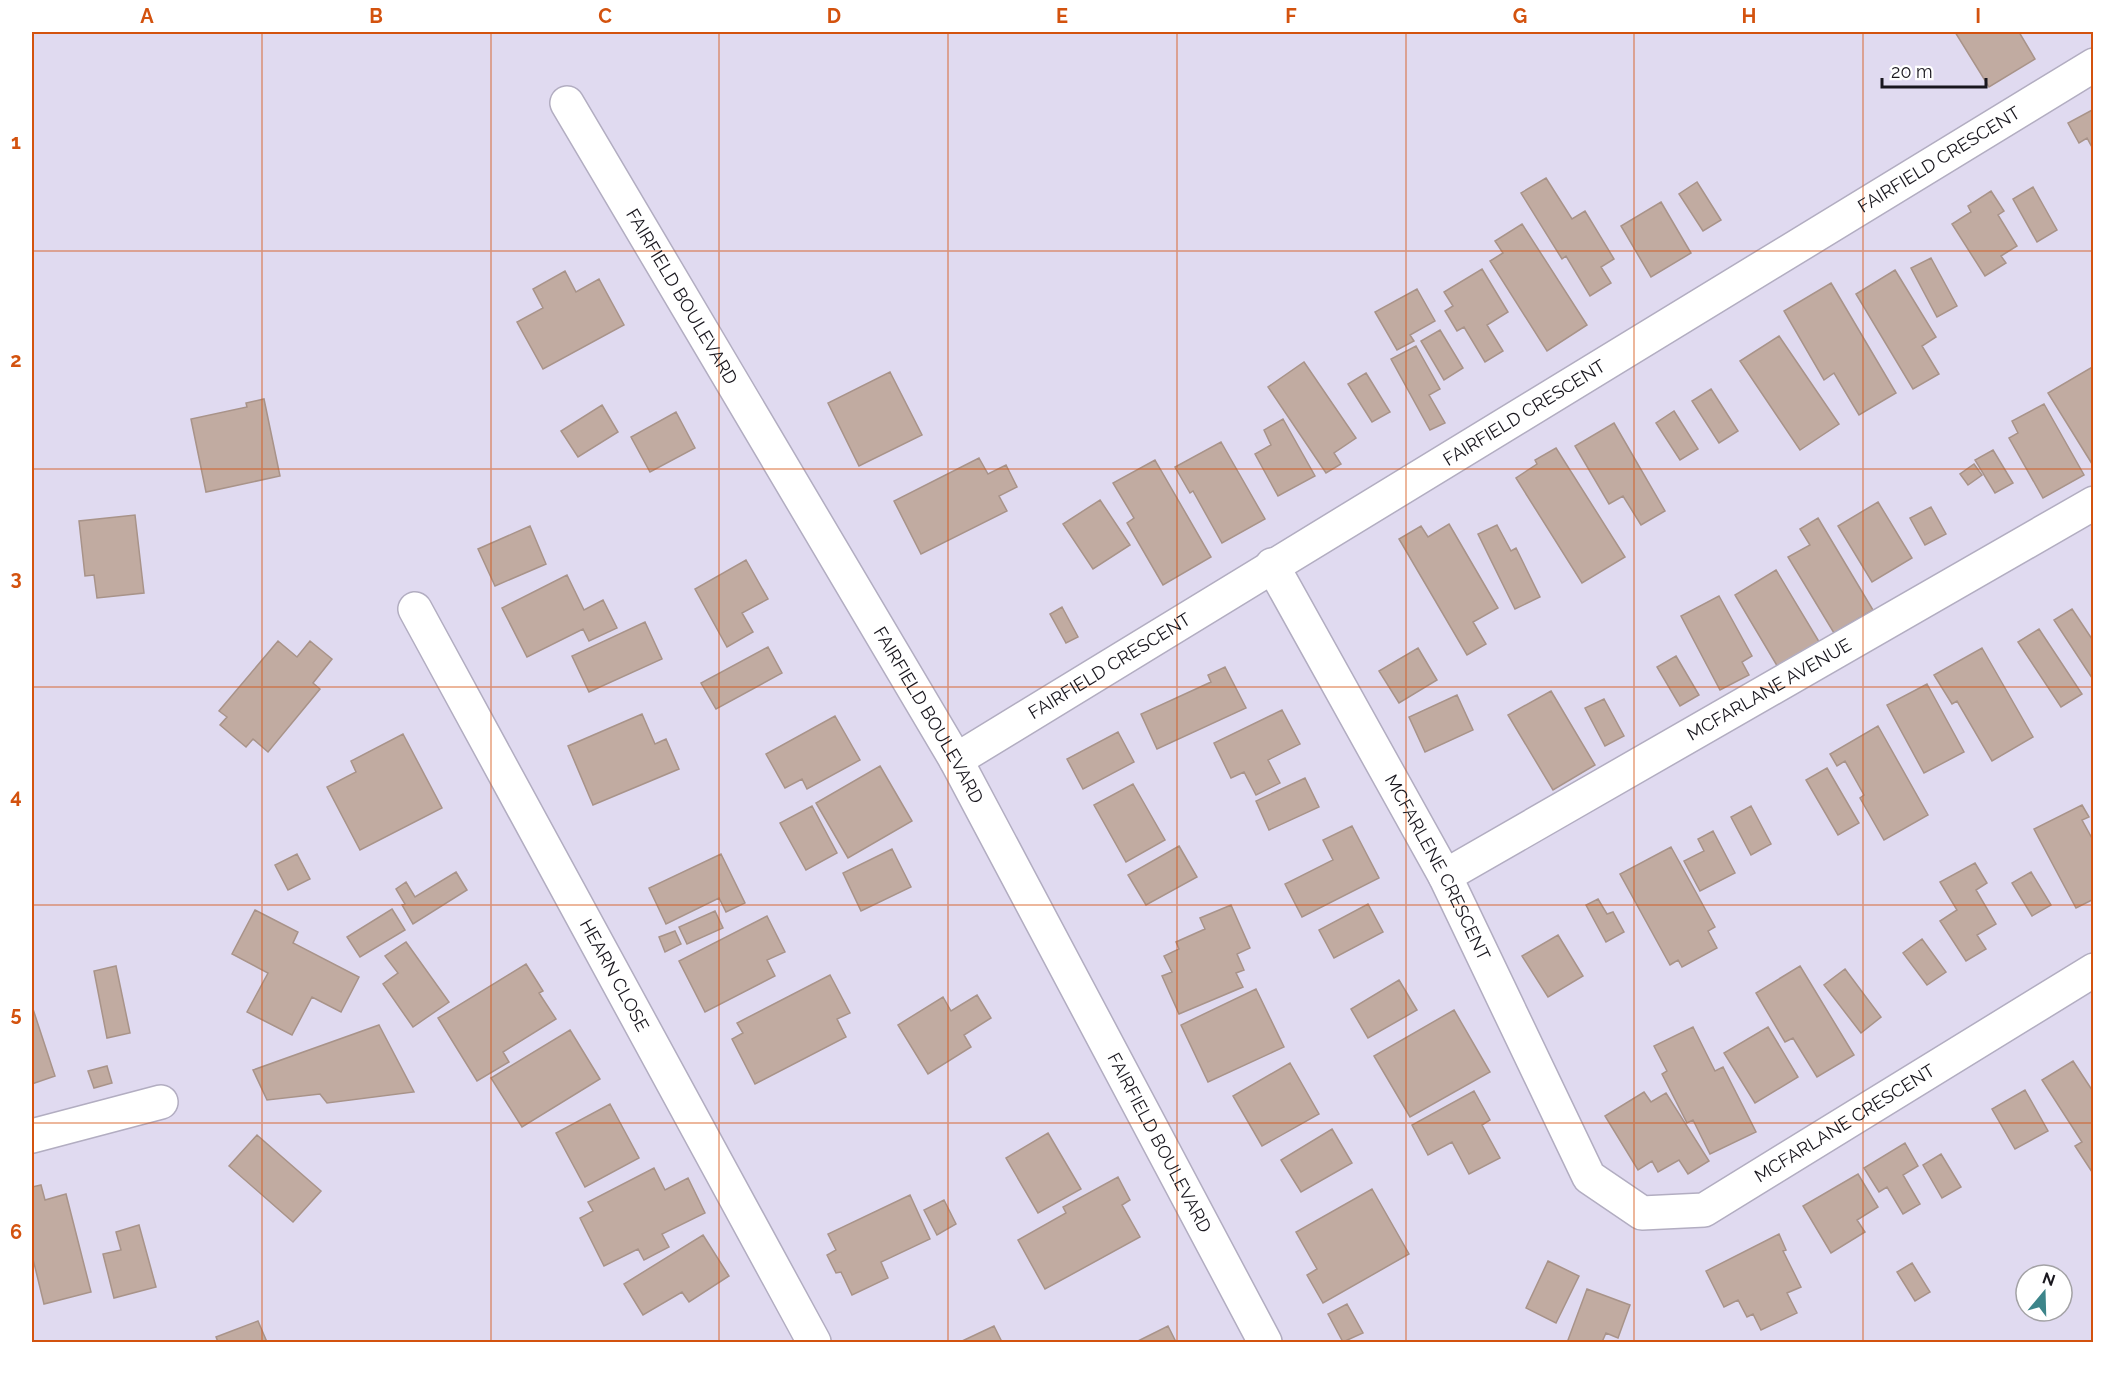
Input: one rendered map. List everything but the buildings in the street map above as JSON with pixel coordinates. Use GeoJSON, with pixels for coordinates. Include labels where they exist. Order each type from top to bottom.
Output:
{"type":"FeatureCollection","features":[{"type":"Feature","properties":{"kind":"street","name":"FAIRFIELD CRESCENT"},"geometry":{"type":"LineString","coordinates":[[956,760],[2094,65]]}},
{"type":"Feature","properties":{"kind":"street","name":"FAIRFIELD BOULEVARD"},"geometry":{"type":"LineString","coordinates":[[567,103],[956,760],[1265,1342]]}},
{"type":"Feature","properties":{"kind":"street","name":"MCFARLANE AVENUE"},"geometry":{"type":"LineString","coordinates":[[1445,876],[2094,502]]}},
{"type":"Feature","properties":{"kind":"street","name":"MCFARLENE CRESCENT"},"geometry":{"type":"LineString","coordinates":[[1272,565],[1445,876],[1589,1177]]}},
{"type":"Feature","properties":{"kind":"street","name":"HEARN CLOSE"},"geometry":{"type":"LineString","coordinates":[[415,609],[814,1342]]}},
{"type":"Feature","properties":{"kind":"street","name":"MCFARLANE CRESCENT"},"geometry":{"type":"LineString","coordinates":[[1589,1177],[1642,1213],[1704,1210],[2094,970]]}},
{"type":"Feature","properties":{"kind":"street"},"geometry":{"type":"LineString","coordinates":[[32,1136],[161,1102]]}}]}
